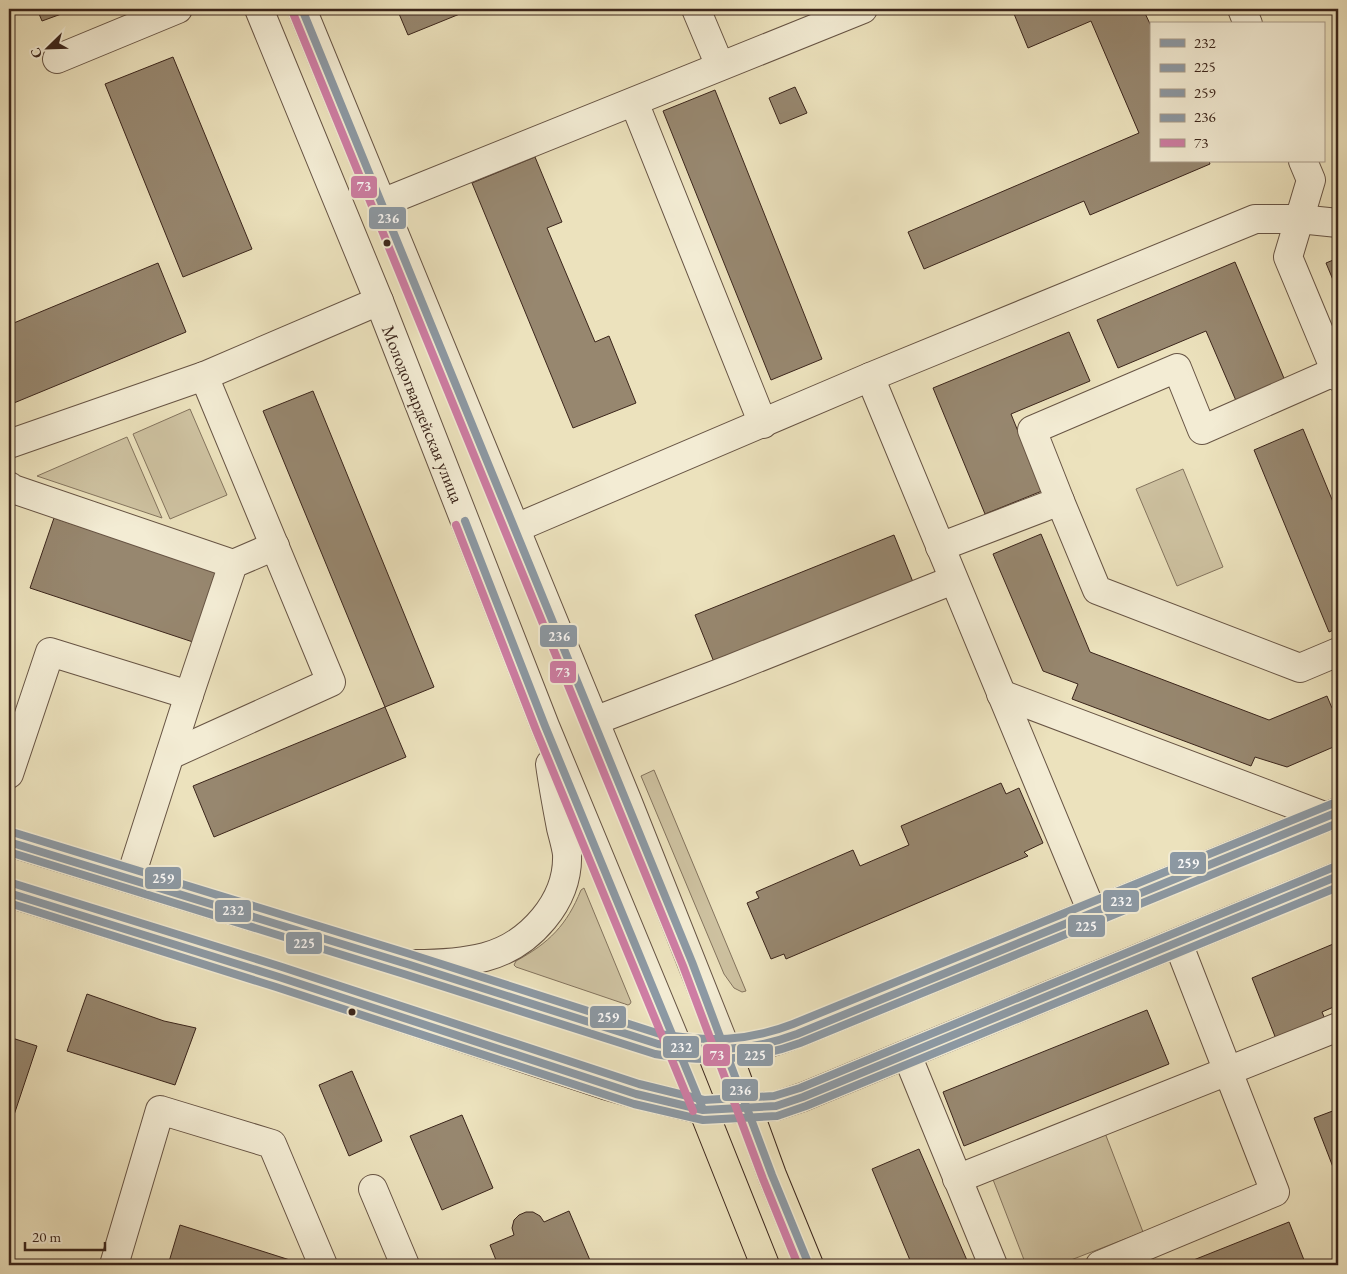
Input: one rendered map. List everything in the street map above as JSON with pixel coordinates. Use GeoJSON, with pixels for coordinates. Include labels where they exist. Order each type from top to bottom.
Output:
{"type":"FeatureCollection","features":[{"type":"Feature","properties":{"kind":"main road"},"geometry":{"type":"LineString","coordinates":[[9,842],[407,964],[658,1044],[678,1047],[726,1049],[750,1048],[779,1040],[1333,815]]}},
{"type":"Feature","properties":{"kind":"main road"},"geometry":{"type":"LineString","coordinates":[[9,893],[279,977],[605,1085],[703,1110],[776,1106],[803,1097],[907,1056],[1338,876]]}},
{"type":"Feature","properties":{"kind":"main road","name":"Молодогвардейская улица"},"geometry":{"type":"LineString","coordinates":[[678,1047],[765,1265]]}},
{"type":"Feature","properties":{"kind":"main road"},"geometry":{"type":"LineString","coordinates":[[726,1049],[772,1175],[809,1265]]}},
{"type":"Feature","properties":{"kind":"street"},"geometry":{"type":"LineString","coordinates":[[57,58],[178,9]]}},
{"type":"Feature","properties":{"kind":"street","name":"Молодогвардейская улица"},"geometry":{"type":"LineString","coordinates":[[259,9],[379,301],[545,726],[678,1047]]}},
{"type":"Feature","properties":{"kind":"street"},"geometry":{"type":"LineString","coordinates":[[302,9],[516,528],[726,1049]]}},
{"type":"Feature","properties":{"kind":"street"},"geometry":{"type":"LineString","coordinates":[[696,9],[720,66]]}},
{"type":"Feature","properties":{"kind":"street"},"geometry":{"type":"LineString","coordinates":[[382,203],[863,9]]}},
{"type":"Feature","properties":{"kind":"street"},"geometry":{"type":"LineString","coordinates":[[1242,9],[1247,22]]}},
{"type":"Feature","properties":{"kind":"street"},"geometry":{"type":"LineString","coordinates":[[634,102],[763,424]]}},
{"type":"Feature","properties":{"kind":"street"},"geometry":{"type":"LineString","coordinates":[[1303,162],[1311,180],[1288,257],[1337,374],[1202,430],[1177,368],[1032,430],[1097,590],[1300,668],[1338,652]]}},
{"type":"Feature","properties":{"kind":"street"},"geometry":{"type":"LineString","coordinates":[[516,528],[870,377],[1255,219],[1338,223]]}},
{"type":"Feature","properties":{"kind":"street"},"geometry":{"type":"LineString","coordinates":[[9,444],[204,376],[379,301]]}},
{"type":"Feature","properties":{"kind":"street"},"geometry":{"type":"LineString","coordinates":[[170,755],[331,682],[204,376]]}},
{"type":"Feature","properties":{"kind":"street"},"geometry":{"type":"LineString","coordinates":[[870,377],[1092,912]]}},
{"type":"Feature","properties":{"kind":"street"},"geometry":{"type":"LineString","coordinates":[[9,486],[13,489],[233,564],[275,546]]}},
{"type":"Feature","properties":{"kind":"street"},"geometry":{"type":"LineString","coordinates":[[940,547],[1060,500]]}},
{"type":"Feature","properties":{"kind":"street"},"geometry":{"type":"LineString","coordinates":[[130,879],[233,564]]}},
{"type":"Feature","properties":{"kind":"street"},"geometry":{"type":"LineString","coordinates":[[594,721],[953,580]]}},
{"type":"Feature","properties":{"kind":"street"},"geometry":{"type":"LineString","coordinates":[[9,774],[50,652],[189,695]]}},
{"type":"Feature","properties":{"kind":"street"},"geometry":{"type":"LineString","coordinates":[[1001,694],[1333,815]]}},
{"type":"Feature","properties":{"kind":"street"},"geometry":{"type":"LineString","coordinates":[[407,964],[448,964],[487,957],[524,938],[540,924],[554,904],[564,881],[567,854],[552,783],[545,726]]}},
{"type":"Feature","properties":{"kind":"street"},"geometry":{"type":"LineString","coordinates":[[1100,1265],[1275,1192],[1178,943]]}},
{"type":"Feature","properties":{"kind":"street"},"geometry":{"type":"LineString","coordinates":[[958,1179],[1228,1070],[1338,1028]]}},
{"type":"Feature","properties":{"kind":"street"},"geometry":{"type":"LineString","coordinates":[[907,1056],[992,1265]]}},
{"type":"Feature","properties":{"kind":"street"},"geometry":{"type":"LineString","coordinates":[[114,1265],[160,1110],[272,1144],[323,1265]]}},
{"type":"Feature","properties":{"kind":"street"},"geometry":{"type":"LineString","coordinates":[[373,1190],[405,1265]]}},
{"type":"Feature","properties":{"kind":"shaded area"},"geometry":{"type":"Polygon","coordinates":[[[190,409],[227,495],[170,519],[133,434],[190,409]]]}},
{"type":"Feature","properties":{"kind":"shaded area"},"geometry":{"type":"Polygon","coordinates":[[[127,437],[162,518],[37,476],[127,437]]]}},
{"type":"Feature","properties":{"kind":"shaded area"},"geometry":{"type":"Polygon","coordinates":[[[1183,469],[1223,567],[1177,586],[1136,489],[1183,469]]]}},
{"type":"Feature","properties":{"kind":"shaded area"},"geometry":{"type":"Polygon","coordinates":[[[654,770],[746,991],[742,992],[734,988],[724,974],[641,776],[654,770]]]}},
{"type":"Feature","properties":{"kind":"shaded area"},"geometry":{"type":"Polygon","coordinates":[[[584,888],[631,1002],[628,1005],[514,965],[516,961],[538,947],[556,932],[570,913],[581,890],[584,888]]]}},
{"type":"Feature","properties":{"kind":"shaded area"},"geometry":{"type":"Polygon","coordinates":[[[1105,1133],[1143,1232],[1058,1265],[1026,1265],[992,1177],[1105,1133]]]}},
{"type":"Feature","properties":{"kind":"building"},"geometry":{"type":"Polygon","coordinates":[[[37,9],[75,9],[42,21],[37,9]]]}},
{"type":"Feature","properties":{"kind":"building"},"geometry":{"type":"Polygon","coordinates":[[[397,9],[472,9],[408,35],[397,9]]]}},
{"type":"Feature","properties":{"kind":"building"},"geometry":{"type":"Polygon","coordinates":[[[1012,9],[1143,9],[1150,24],[1150,162],[1209,162],[1210,164],[1090,215],[1084,201],[924,269],[908,232],[1139,133],[1091,21],[1028,48],[1012,9]]]}},
{"type":"Feature","properties":{"kind":"building"},"geometry":{"type":"Polygon","coordinates":[[[173,57],[252,249],[183,277],[105,84],[173,57]]]}},
{"type":"Feature","properties":{"kind":"building"},"geometry":{"type":"Polygon","coordinates":[[[795,87],[807,113],[780,124],[769,98],[795,87]]]}},
{"type":"Feature","properties":{"kind":"building"},"geometry":{"type":"Polygon","coordinates":[[[715,90],[822,359],[771,380],[663,111],[715,90]]]}},
{"type":"Feature","properties":{"kind":"building"},"geometry":{"type":"Polygon","coordinates":[[[535,157],[562,222],[547,228],[595,342],[609,336],[636,403],[573,428],[472,183],[535,157]]]}},
{"type":"Feature","properties":{"kind":"building"},"geometry":{"type":"Polygon","coordinates":[[[1338,258],[1338,292],[1326,263],[1338,258]]]}},
{"type":"Feature","properties":{"kind":"building"},"geometry":{"type":"Polygon","coordinates":[[[1235,262],[1286,383],[1237,403],[1206,331],[1118,368],[1097,320],[1235,262]]]}},
{"type":"Feature","properties":{"kind":"building"},"geometry":{"type":"Polygon","coordinates":[[[158,263],[186,332],[9,405],[9,325],[158,263]]]}},
{"type":"Feature","properties":{"kind":"building"},"geometry":{"type":"Polygon","coordinates":[[[1069,332],[1090,381],[1011,414],[1042,491],[985,514],[933,388],[1069,332]]]}},
{"type":"Feature","properties":{"kind":"building"},"geometry":{"type":"Polygon","coordinates":[[[313,391],[434,687],[385,707],[263,411],[313,391]]]}},
{"type":"Feature","properties":{"kind":"building"},"geometry":{"type":"Polygon","coordinates":[[[1303,429],[1338,514],[1338,628],[1329,632],[1254,450],[1303,429]]]}},
{"type":"Feature","properties":{"kind":"building"},"geometry":{"type":"Polygon","coordinates":[[[54,518],[222,574],[199,644],[30,588],[54,518]]]}},
{"type":"Feature","properties":{"kind":"building"},"geometry":{"type":"Polygon","coordinates":[[[1041,534],[1090,652],[1269,720],[1327,696],[1332,708],[1338,705],[1338,745],[1287,767],[1255,757],[1251,766],[1072,699],[1078,684],[1043,671],[993,554],[1041,534]]]}},
{"type":"Feature","properties":{"kind":"building"},"geometry":{"type":"Polygon","coordinates":[[[894,535],[913,582],[714,662],[695,615],[894,535]]]}},
{"type":"Feature","properties":{"kind":"building"},"geometry":{"type":"Polygon","coordinates":[[[385,707],[406,757],[214,837],[193,786],[385,707]]]}},
{"type":"Feature","properties":{"kind":"building"},"geometry":{"type":"Polygon","coordinates":[[[1001,783],[1006,794],[1019,788],[1043,843],[1024,852],[1028,856],[786,959],[784,954],[771,959],[747,903],[759,898],[756,892],[853,850],[860,866],[909,845],[901,826],[1001,783]]]}},
{"type":"Feature","properties":{"kind":"building"},"geometry":{"type":"Polygon","coordinates":[[[1338,942],[1338,1005],[1322,1012],[1327,1024],[1278,1044],[1252,978],[1338,942]]]}},
{"type":"Feature","properties":{"kind":"building"},"geometry":{"type":"Polygon","coordinates":[[[87,994],[164,1021],[196,1028],[175,1085],[67,1051],[87,994]]]}},
{"type":"Feature","properties":{"kind":"building"},"geometry":{"type":"Polygon","coordinates":[[[1147,1010],[1169,1064],[964,1146],[943,1092],[1147,1010]]]}},
{"type":"Feature","properties":{"kind":"building"},"geometry":{"type":"Polygon","coordinates":[[[9,1037],[37,1046],[9,1130],[9,1037]]]}},
{"type":"Feature","properties":{"kind":"building"},"geometry":{"type":"Polygon","coordinates":[[[352,1071],[382,1141],[349,1156],[319,1085],[352,1071]]]}},
{"type":"Feature","properties":{"kind":"building"},"geometry":{"type":"Polygon","coordinates":[[[1338,1109],[1338,1180],[1314,1118],[1338,1109]]]}},
{"type":"Feature","properties":{"kind":"building"},"geometry":{"type":"Polygon","coordinates":[[[462,1115],[493,1188],[442,1210],[410,1136],[462,1115]]]}},
{"type":"Feature","properties":{"kind":"building"},"geometry":{"type":"Polygon","coordinates":[[[919,1149],[969,1265],[912,1265],[872,1169],[919,1149]]]}},
{"type":"Feature","properties":{"kind":"building"},"geometry":{"type":"Polygon","coordinates":[[[569,1211],[592,1265],[498,1265],[490,1245],[514,1235],[512,1228],[514,1220],[519,1215],[533,1212],[540,1216],[544,1222],[569,1211]]]}},
{"type":"Feature","properties":{"kind":"building"},"geometry":{"type":"Polygon","coordinates":[[[1289,1222],[1306,1265],[1181,1265],[1289,1222]]]}},
{"type":"Feature","properties":{"kind":"building"},"geometry":{"type":"Polygon","coordinates":[[[180,1225],[293,1261],[291,1265],[168,1265],[180,1225]]]}},
{"type":"Feature","properties":{"kind":"transit line","name":"236"},"geometry":{"type":"LineString","coordinates":[[302,9],[692,962],[772,1175],[809,1265]]}},
{"type":"Feature","properties":{"kind":"transit line","name":"73"},"geometry":{"type":"LineString","coordinates":[[293,13],[683,966],[763,1179],[798,1265]]}},
{"type":"Feature","properties":{"kind":"transit line","name":"236"},"geometry":{"type":"LineString","coordinates":[[465,521],[545,726],[702,1107]]}},
{"type":"Feature","properties":{"kind":"transit line","name":"73"},"geometry":{"type":"LineString","coordinates":[[456,525],[536,730],[693,1111]]}},
{"type":"Feature","properties":{"kind":"transit line","name":"259"},"geometry":{"type":"LineString","coordinates":[[12,832],[410,954],[660,1034],[678,1037],[727,1039],[760,1034],[793,1024],[1334,803]]}},
{"type":"Feature","properties":{"kind":"transit line","name":"232"},"geometry":{"type":"LineString","coordinates":[[9,842],[407,964],[658,1044],[676,1047],[728,1049],[762,1044],[797,1034],[1338,812]]}},
{"type":"Feature","properties":{"kind":"transit line","name":"225"},"geometry":{"type":"LineString","coordinates":[[9,852],[655,1054],[692,1059],[728,1059],[764,1054],[800,1043],[1338,823]]}},
{"type":"Feature","properties":{"kind":"transit line","name":"259"},"geometry":{"type":"LineString","coordinates":[[12,883],[282,967],[639,1084],[704,1100],[774,1096],[800,1088],[1334,867]]}},
{"type":"Feature","properties":{"kind":"transit line","name":"232"},"geometry":{"type":"LineString","coordinates":[[9,893],[279,977],[636,1094],[703,1110],[776,1106],[803,1097],[1338,876]]}},
{"type":"Feature","properties":{"kind":"transit line","name":"225"},"geometry":{"type":"LineString","coordinates":[[9,903],[276,987],[634,1104],[703,1120],[777,1116],[806,1106],[1338,887]]}}]}
